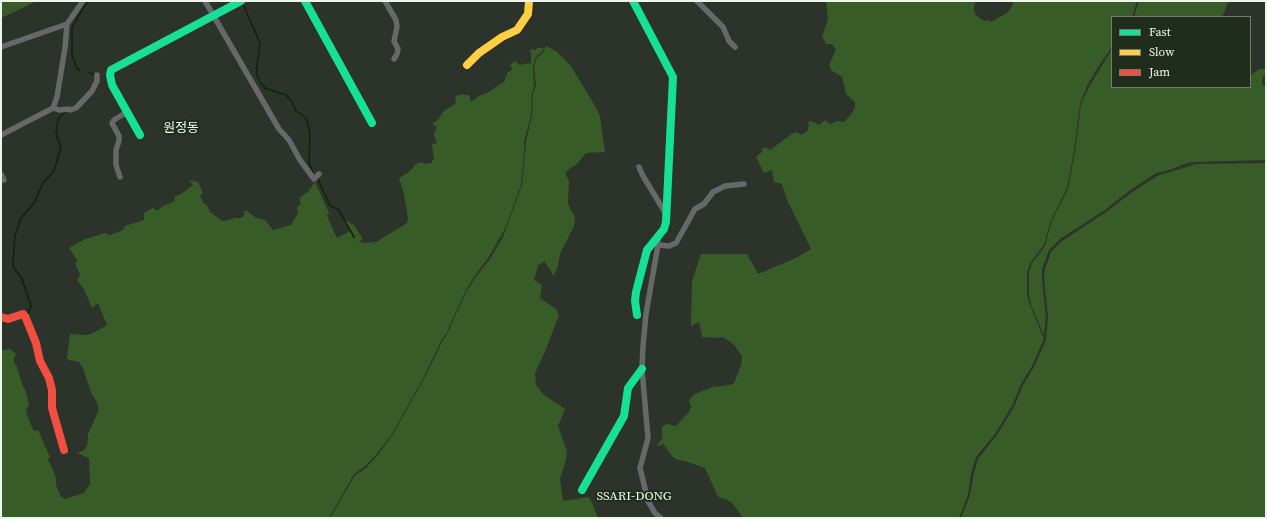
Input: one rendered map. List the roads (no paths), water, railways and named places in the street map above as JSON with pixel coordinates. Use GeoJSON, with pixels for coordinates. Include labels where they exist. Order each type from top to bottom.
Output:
{"type":"FeatureCollection","features":[{"type":"Feature","properties":{"kind":"street"},"geometry":{"type":"LineString","coordinates":[[1,135],[53,108],[57,97],[65,48],[67,24],[83,1]]}},
{"type":"Feature","properties":{"kind":"street"},"geometry":{"type":"LineString","coordinates":[[205,1],[279,129],[289,140],[300,160],[314,179],[319,174]]}},
{"type":"Feature","properties":{"kind":"street"},"geometry":{"type":"LineString","coordinates":[[140,134],[112,85],[110,75],[111,70],[241,1]]}},
{"type":"Feature","properties":{"kind":"street"},"geometry":{"type":"LineString","coordinates":[[305,1],[372,122]]}},
{"type":"Feature","properties":{"kind":"street"},"geometry":{"type":"LineString","coordinates":[[385,1],[396,20],[397,27],[394,40],[398,50],[394,59]]}},
{"type":"Feature","properties":{"kind":"street"},"geometry":{"type":"LineString","coordinates":[[467,65],[479,53],[502,37],[517,30],[528,14],[529,1]]}},
{"type":"Feature","properties":{"kind":"street"},"geometry":{"type":"LineString","coordinates":[[633,1],[673,76],[666,222],[664,229],[647,250],[639,278],[635,301],[637,315]]}},
{"type":"Feature","properties":{"kind":"street"},"geometry":{"type":"LineString","coordinates":[[697,1],[723,27],[730,41],[735,47]]}},
{"type":"Feature","properties":{"kind":"street"},"geometry":{"type":"LineString","coordinates":[[1,47],[67,24]]}},
{"type":"Feature","properties":{"kind":"street"},"geometry":{"type":"LineString","coordinates":[[53,108],[59,110],[76,108],[92,91],[98,75]]}},
{"type":"Feature","properties":{"kind":"street"},"geometry":{"type":"LineString","coordinates":[[120,178],[116,165],[116,150],[119,136],[112,123],[114,120],[127,112]]}},
{"type":"Feature","properties":{"kind":"street"},"geometry":{"type":"LineString","coordinates":[[639,167],[666,214]]}},
{"type":"Feature","properties":{"kind":"street"},"geometry":{"type":"LineString","coordinates":[[1,174],[4,180]]}},
{"type":"Feature","properties":{"kind":"street"},"geometry":{"type":"LineString","coordinates":[[658,245],[669,246],[676,243],[695,209],[704,204],[713,192],[726,186],[744,184]]}},
{"type":"Feature","properties":{"kind":"street"},"geometry":{"type":"LineString","coordinates":[[658,236],[658,245],[646,314],[643,346],[642,368],[648,438],[640,468],[648,500],[655,513],[661,518]]}},
{"type":"Feature","properties":{"kind":"street"},"geometry":{"type":"LineString","coordinates":[[1,317],[8,319],[23,314],[24,316],[36,343],[42,365],[49,378],[52,390],[52,408],[64,450]]}},
{"type":"Feature","properties":{"kind":"street"},"geometry":{"type":"LineString","coordinates":[[582,490],[624,416],[628,388],[642,368]]}},
{"type":"Feature","properties":{"kind":"waterway"},"geometry":{"type":"LineString","coordinates":[[80,70],[77,69],[72,55],[72,28],[88,1]]}},
{"type":"Feature","properties":{"kind":"waterway"},"geometry":{"type":"LineString","coordinates":[[243,4],[260,43],[257,75],[265,88],[286,95],[292,102],[296,111],[306,118],[310,133],[309,163],[315,175]]}},
{"type":"Feature","properties":{"kind":"waterway"},"geometry":{"type":"LineString","coordinates":[[89,73],[95,75]]}},
{"type":"Feature","properties":{"kind":"waterway"},"geometry":{"type":"LineString","coordinates":[[28,314],[31,306],[22,279],[14,268],[13,263],[15,236],[21,218],[34,203],[43,183],[55,168],[61,147],[56,134],[58,119],[65,112]]}},
{"type":"Feature","properties":{"kind":"waterway"},"geometry":{"type":"LineString","coordinates":[[317,177],[330,206],[338,209],[345,221]]}},
{"type":"Feature","properties":{"kind":"waterway"},"geometry":{"type":"LineString","coordinates":[[346,223],[354,237]]}},
{"type":"Feature","properties":{"kind":"district","name":"원정동"},"geometry":{"type":"Point","coordinates":[181,129]}},
{"type":"Feature","properties":{"kind":"district","name":"SSARI-DONG"},"geometry":{"type":"Point","coordinates":[634,497]}}]}
